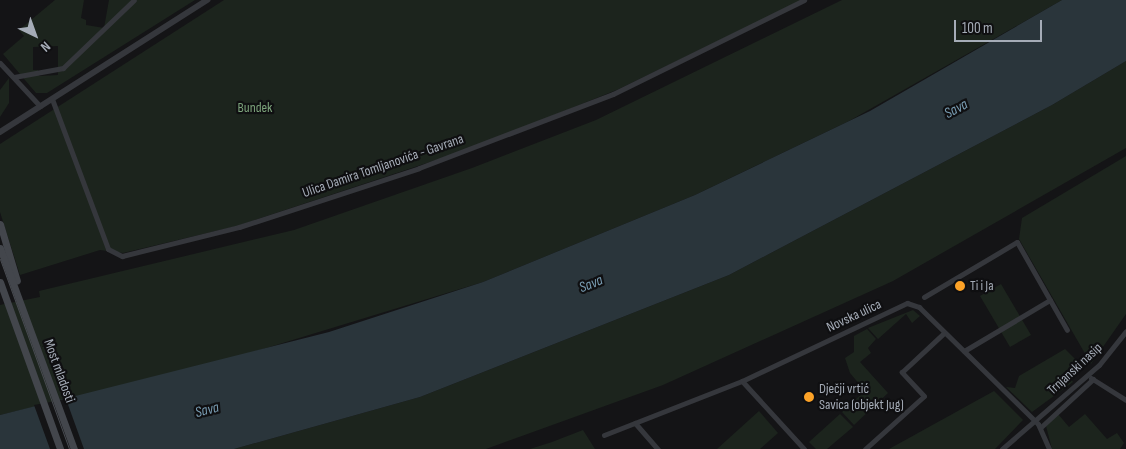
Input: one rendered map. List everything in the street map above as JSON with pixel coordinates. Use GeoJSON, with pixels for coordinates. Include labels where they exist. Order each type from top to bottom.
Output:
{"type":"FeatureCollection","features":[{"type":"Feature","properties":{"kind":"main road"},"geometry":{"type":"LineString","coordinates":[[0,224],[15,282]]}},
{"type":"Feature","properties":{"kind":"main road"},"geometry":{"type":"LineString","coordinates":[[0,248],[15,282]]}},
{"type":"Feature","properties":{"kind":"main road","name":"Most mladosti"},"geometry":{"type":"LineString","coordinates":[[15,282],[74,449]]}},
{"type":"Feature","properties":{"kind":"main road","name":"Most mladosti"},"geometry":{"type":"LineString","coordinates":[[0,286],[60,449]]}},
{"type":"Feature","properties":{"kind":"street"},"geometry":{"type":"LineString","coordinates":[[14,77],[63,68],[134,0]]}},
{"type":"Feature","properties":{"kind":"street"},"geometry":{"type":"LineString","coordinates":[[0,132],[207,0]]}},
{"type":"Feature","properties":{"kind":"street","name":"Ulica Damira Tomljanovića - Gavrana"},"geometry":{"type":"LineString","coordinates":[[52,99],[108,248],[122,256],[239,228],[428,165],[613,94],[804,0]]}},
{"type":"Feature","properties":{"kind":"street"},"geometry":{"type":"LineString","coordinates":[[0,63],[40,106]]}},
{"type":"Feature","properties":{"kind":"street"},"geometry":{"type":"LineString","coordinates":[[924,297],[1017,242],[1067,330]]}},
{"type":"Feature","properties":{"kind":"street"},"geometry":{"type":"LineString","coordinates":[[964,352],[1050,300]]}},
{"type":"Feature","properties":{"kind":"street","name":"Novska ulica"},"geometry":{"type":"LineString","coordinates":[[604,435],[742,381],[907,304],[919,307],[1035,421]]}},
{"type":"Feature","properties":{"kind":"street","name":"Trnjanski nasip"},"geometry":{"type":"LineString","coordinates":[[1002,449],[1086,376],[1126,331]]}},
{"type":"Feature","properties":{"kind":"street"},"geometry":{"type":"LineString","coordinates":[[865,449],[924,396],[902,372],[944,333]]}},
{"type":"Feature","properties":{"kind":"street"},"geometry":{"type":"LineString","coordinates":[[1086,376],[1093,378],[1126,400]]}},
{"type":"Feature","properties":{"kind":"street","name":"Trnjanski nasip"},"geometry":{"type":"LineString","coordinates":[[1041,427],[1093,378]]}},
{"type":"Feature","properties":{"kind":"street"},"geometry":{"type":"LineString","coordinates":[[742,381],[804,449]]}},
{"type":"Feature","properties":{"kind":"street"},"geometry":{"type":"LineString","coordinates":[[1035,421],[1041,427],[1049,449]]}},
{"type":"Feature","properties":{"kind":"street"},"geometry":{"type":"LineString","coordinates":[[635,424],[658,449]]}},
{"type":"Feature","properties":{"kind":"green space"},"geometry":{"type":"Polygon","coordinates":[[[55,0],[84,0],[81,18],[86,20],[86,25],[104,28],[109,0],[195,0],[47,93],[36,93],[3,54],[24,36],[19,30],[55,0]],[[58,46],[33,47],[33,70],[38,70],[39,76],[58,75],[58,46]]]}},
{"type":"Feature","properties":{"kind":"green space","name":"Bundek"},"geometry":{"type":"Polygon","coordinates":[[[224,0],[802,0],[619,89],[469,149],[237,226],[123,253],[100,250],[20,275],[0,212],[0,144],[224,0]]]}},
{"type":"Feature","properties":{"kind":"green space"},"geometry":{"type":"Polygon","coordinates":[[[842,0],[1062,0],[849,121],[695,195],[483,282],[217,363],[0,415],[0,305],[40,297],[39,291],[294,230],[472,168],[596,120],[842,0]]]}},
{"type":"Feature","properties":{"kind":"green space"},"geometry":{"type":"Polygon","coordinates":[[[1126,61],[1126,148],[893,281],[663,385],[486,449],[234,449],[420,397],[729,275],[1052,105],[1126,61]]]}},
{"type":"Feature","properties":{"kind":"green space"},"geometry":{"type":"Polygon","coordinates":[[[9,78],[9,103],[0,117],[0,90],[9,78]]]}},
{"type":"Feature","properties":{"kind":"green space"},"geometry":{"type":"Polygon","coordinates":[[[1126,156],[1126,314],[1091,364],[1019,239],[1022,218],[1126,156]]]}},
{"type":"Feature","properties":{"kind":"green space"},"geometry":{"type":"Polygon","coordinates":[[[1001,284],[1031,335],[1010,347],[980,296],[1001,284]]]}},
{"type":"Feature","properties":{"kind":"green space"},"geometry":{"type":"Polygon","coordinates":[[[913,310],[920,316],[912,323],[906,314],[878,339],[868,328],[913,310]]]}},
{"type":"Feature","properties":{"kind":"green space"},"geometry":{"type":"Polygon","coordinates":[[[867,329],[876,339],[868,348],[871,353],[860,362],[888,393],[854,425],[842,412],[865,391],[850,373],[845,358],[854,352],[854,336],[867,329]]]}},
{"type":"Feature","properties":{"kind":"green space"},"geometry":{"type":"Polygon","coordinates":[[[1065,349],[1081,365],[1068,374],[1073,382],[1032,412],[1006,387],[1015,388],[1019,376],[1065,349]]]}},
{"type":"Feature","properties":{"kind":"green space"},"geometry":{"type":"Polygon","coordinates":[[[994,391],[1023,420],[995,449],[889,449],[994,391]]]}},
{"type":"Feature","properties":{"kind":"green space"},"geometry":{"type":"Polygon","coordinates":[[[759,411],[778,433],[760,449],[717,449],[759,411]]]}},
{"type":"Feature","properties":{"kind":"green space"},"geometry":{"type":"Polygon","coordinates":[[[840,414],[853,427],[827,449],[816,449],[809,442],[840,414]]]}},
{"type":"Feature","properties":{"kind":"green space"},"geometry":{"type":"Polygon","coordinates":[[[1058,414],[1069,427],[1085,414],[1107,439],[1117,433],[1124,443],[1120,449],[1052,449],[1046,426],[1058,414]]]}},
{"type":"Feature","properties":{"kind":"green space"},"geometry":{"type":"Polygon","coordinates":[[[583,430],[595,449],[530,449],[552,442],[583,430]]]}},
{"type":"Feature","properties":{"kind":"water","name":"Sava"},"geometry":{"type":"Polygon","coordinates":[[[1062,0],[1126,0],[1126,61],[1052,105],[729,275],[420,397],[234,449],[0,449],[0,415],[329,332],[483,282],[695,195],[870,111],[1062,0]]]}},
{"type":"Feature","properties":{"kind":"pier"},"geometry":{"type":"Polygon","coordinates":[[[66,399],[84,449],[50,449],[34,405],[66,399]]]}},
{"type":"Feature","properties":{"kind":"tram line"},"geometry":{"type":"LineString","coordinates":[[0,259],[69,449]]}},
{"type":"Feature","properties":{"kind":"place","name":"Ti i Ja"},"geometry":{"type":"Point","coordinates":[960,286]}},
{"type":"Feature","properties":{"kind":"place","name":"Dječji vrtić Savica (objekt Jug)"},"geometry":{"type":"Point","coordinates":[809,397]}}]}
